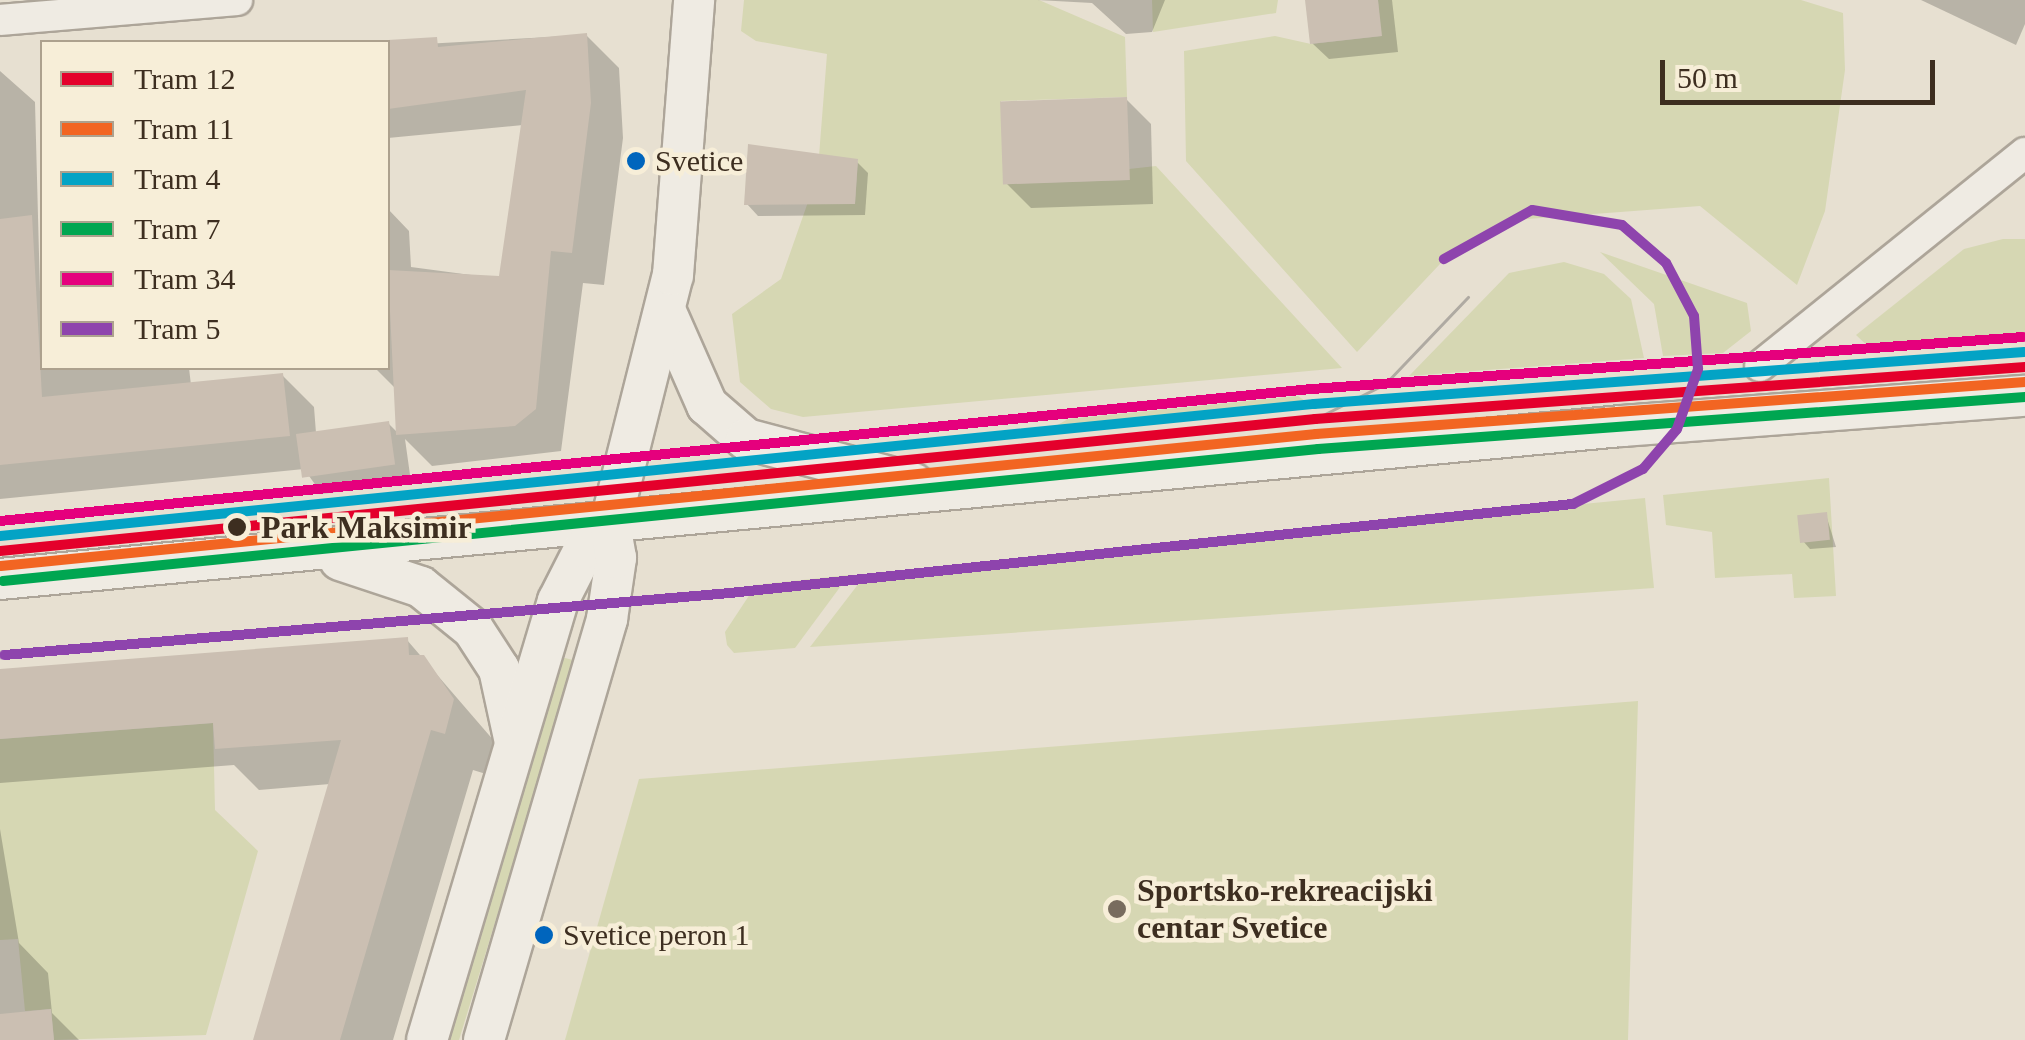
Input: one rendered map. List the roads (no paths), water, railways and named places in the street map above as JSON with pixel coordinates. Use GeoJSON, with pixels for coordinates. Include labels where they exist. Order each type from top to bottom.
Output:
{"type":"FeatureCollection","features":[{"type":"Feature","properties":{"kind":"main road"},"geometry":{"type":"LineString","coordinates":[[427,1040],[566,582],[610,524],[666,312],[694,0]]}},
{"type":"Feature","properties":{"kind":"main road"},"geometry":{"type":"LineString","coordinates":[[666,312],[691,381],[746,439],[958,489]]}},
{"type":"Feature","properties":{"kind":"main road"},"geometry":{"type":"LineString","coordinates":[[0,580],[316,554],[958,489],[2025,396]]}},
{"type":"Feature","properties":{"kind":"main road"},"geometry":{"type":"LineString","coordinates":[[484,1040],[607,619],[616,558],[610,524]]}},
{"type":"Feature","properties":{"kind":"main road"},"geometry":{"type":"LineString","coordinates":[[316,554],[402,578],[473,629],[506,687],[515,749]]}},
{"type":"Feature","properties":{"kind":"street"},"geometry":{"type":"LineString","coordinates":[[0,20],[237,0]]}},
{"type":"Feature","properties":{"kind":"street"},"geometry":{"type":"LineString","coordinates":[[1760,366],[2025,152]]}},
{"type":"Feature","properties":{"kind":"tram line","name":"5"},"geometry":{"type":"LineString","coordinates":[[4,655],[730,593],[1573,504],[1643,469],[1677,429],[1698,369],[1694,316],[1666,263],[1622,225],[1532,210],[1444,259]]}},
{"type":"Feature","properties":{"kind":"tram line"},"geometry":{"type":"LineString","coordinates":[[1315,419],[1385,384],[1468,297]]}},
{"type":"Feature","properties":{"kind":"tram line","name":"34"},"geometry":{"type":"LineString","coordinates":[[0,521],[1312,389],[2023,337]]}},
{"type":"Feature","properties":{"kind":"tram line","name":"4"},"geometry":{"type":"LineString","coordinates":[[0,536],[1314,404],[2024,352]]}},
{"type":"Feature","properties":{"kind":"tram line","name":"12"},"geometry":{"type":"LineString","coordinates":[[0,551],[1315,419],[2025,367]]}},
{"type":"Feature","properties":{"kind":"tram line","name":"11"},"geometry":{"type":"LineString","coordinates":[[1,566],[1316,434],[2025,382]]}},
{"type":"Feature","properties":{"kind":"tram line","name":"7"},"geometry":{"type":"LineString","coordinates":[[3,581],[1318,449],[2025,397]]}},
{"type":"Feature","properties":{"kind":"place","name":"Svetice"},"geometry":{"type":"Point","coordinates":[636,161]}},
{"type":"Feature","properties":{"kind":"place","name":"Park Maksimir"},"geometry":{"type":"Point","coordinates":[237,527]}},
{"type":"Feature","properties":{"kind":"place","name":"Sportsko-rekreacijski centar Svetice"},"geometry":{"type":"Point","coordinates":[1117,909]}},
{"type":"Feature","properties":{"kind":"place","name":"Svetice peron 1"},"geometry":{"type":"Point","coordinates":[544,935]}}]}
